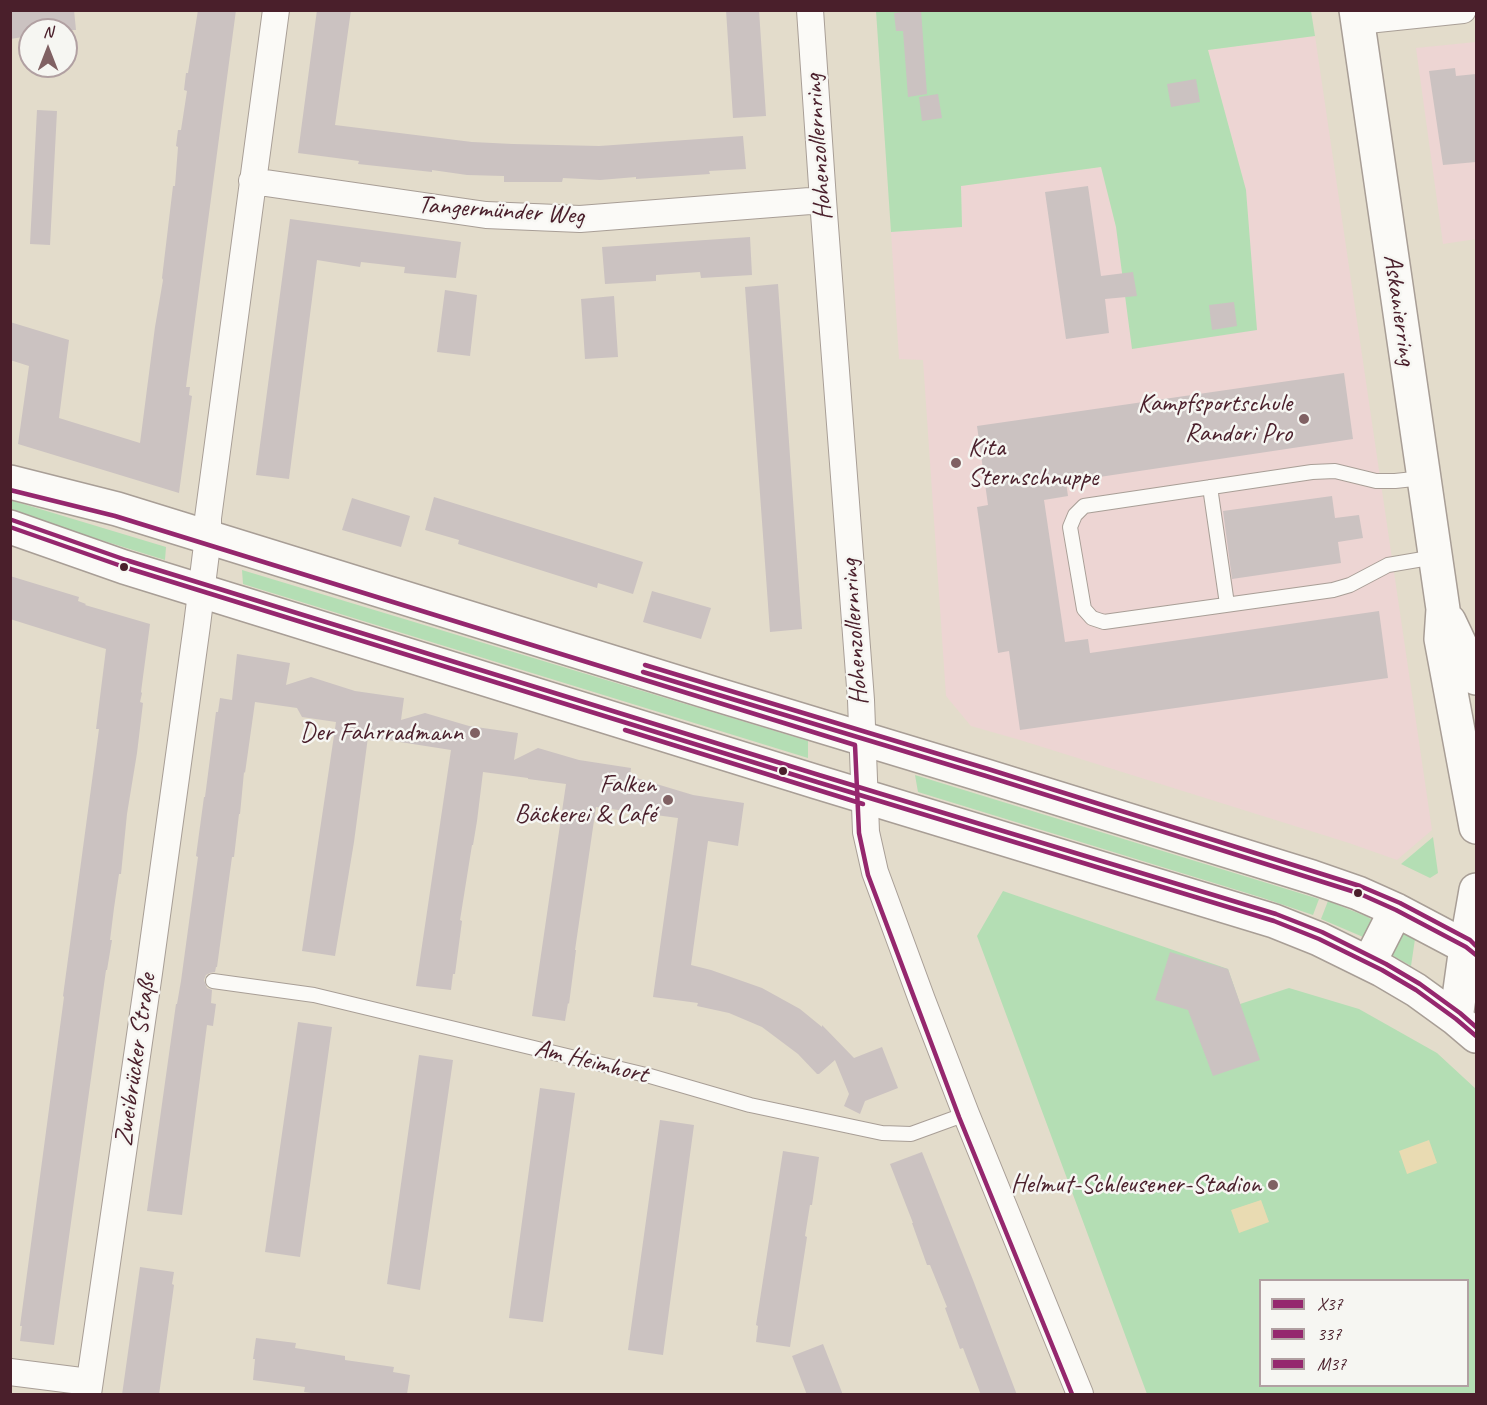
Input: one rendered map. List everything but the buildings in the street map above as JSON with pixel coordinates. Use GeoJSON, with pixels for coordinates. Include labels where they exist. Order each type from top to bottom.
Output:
{"type":"FeatureCollection","features":[{"type":"Feature","properties":{"kind":"main road","name":"Askanierring"},"geometry":{"type":"LineString","coordinates":[[1357,16],[1443,609],[1441,639],[1476,827]]}},
{"type":"Feature","properties":{"kind":"main road"},"geometry":{"type":"LineString","coordinates":[[10,482],[117,509],[1312,877],[1358,893],[1396,910],[1471,951]]}},
{"type":"Feature","properties":{"kind":"main road"},"geometry":{"type":"LineString","coordinates":[[10,527],[124,567],[865,797],[1274,921],[1369,963],[1469,1018],[1476,890]]}},
{"type":"Feature","properties":{"kind":"main road","name":"Askanierring"},"geometry":{"type":"LineString","coordinates":[[1443,609],[1476,678]]}},
{"type":"Feature","properties":{"kind":"main road"},"geometry":{"type":"LineString","coordinates":[[1369,963],[1396,910]]}},
{"type":"Feature","properties":{"kind":"street","name":"Zweibrücker Straße"},"geometry":{"type":"LineString","coordinates":[[88,1388],[202,591],[208,518],[276,10]]}},
{"type":"Feature","properties":{"kind":"street","name":"Hohenzollernring"},"geometry":{"type":"LineString","coordinates":[[810,10],[860,690],[867,832],[875,872],[966,1114],[1080,1395]]}},
{"type":"Feature","properties":{"kind":"street"},"geometry":{"type":"LineString","coordinates":[[1357,16],[1463,10]]}},
{"type":"Feature","properties":{"kind":"street","name":"Tangermünder Weg"},"geometry":{"type":"LineString","coordinates":[[252,182],[486,215],[580,219],[823,200]]}},
{"type":"Feature","properties":{"kind":"street"},"geometry":{"type":"LineString","coordinates":[[10,1372],[88,1388]]}},
{"type":"Feature","properties":{"kind":"lane"},"geometry":{"type":"LineString","coordinates":[[1423,478],[1376,481],[1335,471],[1312,472],[1084,506],[1075,515],[1070,527],[1084,609],[1092,618],[1104,622],[1333,591],[1350,585],[1388,565],[1435,557]]}},
{"type":"Feature","properties":{"kind":"lane"},"geometry":{"type":"LineString","coordinates":[[1210,487],[1227,604]]}},
{"type":"Feature","properties":{"kind":"lane","name":"Am Heimhort"},"geometry":{"type":"LineString","coordinates":[[213,981],[314,995],[650,1076],[750,1105],[882,1132],[911,1134],[966,1114]]}},
{"type":"Feature","properties":{"kind":"shaded area"},"geometry":{"type":"Polygon","coordinates":[[[1315,36],[1432,830],[1397,860],[1349,843],[971,726],[946,696],[923,360],[899,359],[891,232],[962,227],[961,186],[1102,167],[1116,227],[1246,190],[1208,50],[1315,36]]]}},
{"type":"Feature","properties":{"kind":"shaded area"},"geometry":{"type":"Polygon","coordinates":[[[1476,42],[1476,239],[1443,244],[1416,48],[1476,42]]]}},
{"type":"Feature","properties":{"kind":"green space"},"geometry":{"type":"Polygon","coordinates":[[[876,11],[1311,11],[1315,36],[1208,50],[1246,190],[1257,330],[1132,349],[1116,227],[1101,167],[961,186],[962,227],[891,232],[876,11]]]}},
{"type":"Feature","properties":{"kind":"green space"},"geometry":{"type":"Polygon","coordinates":[[[10,500],[166,547],[165,560],[11,512],[10,500]]]}},
{"type":"Feature","properties":{"kind":"green space"},"geometry":{"type":"Polygon","coordinates":[[[242,570],[808,741],[808,758],[243,584],[242,570]]]}},
{"type":"Feature","properties":{"kind":"green space"},"geometry":{"type":"Polygon","coordinates":[[[915,775],[1319,899],[1313,915],[918,792],[915,775]]]}},
{"type":"Feature","properties":{"kind":"green space"},"geometry":{"type":"Polygon","coordinates":[[[1433,837],[1438,873],[1430,878],[1401,864],[1433,837]]]}},
{"type":"Feature","properties":{"kind":"green space","name":"Helmut-Schleusener-Stadion"},"geometry":{"type":"Polygon","coordinates":[[[1003,891],[1228,969],[1240,1004],[1289,988],[1359,1009],[1437,1053],[1476,1089],[1476,1394],[1147,1394],[977,936],[1003,891]]]}},
{"type":"Feature","properties":{"kind":"green space"},"geometry":{"type":"Polygon","coordinates":[[[1328,901],[1373,921],[1366,937],[1321,919],[1328,901]]]}},
{"type":"Feature","properties":{"kind":"green space"},"geometry":{"type":"Polygon","coordinates":[[[1402,931],[1415,939],[1411,966],[1390,954],[1402,931]]]}},
{"type":"Feature","properties":{"kind":"sand"},"geometry":{"type":"Polygon","coordinates":[[[1429,1140],[1437,1163],[1407,1174],[1399,1151],[1429,1140]]]}},
{"type":"Feature","properties":{"kind":"sand"},"geometry":{"type":"Polygon","coordinates":[[[1261,1200],[1269,1222],[1239,1233],[1231,1210],[1261,1200]]]}},
{"type":"Feature","properties":{"kind":"transit line","name":"337"},"geometry":{"type":"LineString","coordinates":[[10,490],[115,516],[855,745],[859,833],[868,875],[959,1117],[1072,1394]]}},
{"type":"Feature","properties":{"kind":"transit line","name":"M37"},"geometry":{"type":"LineString","coordinates":[[12,520],[126,560],[1276,914],[1322,932],[1386,964],[1420,984],[1476,1027]]}},
{"type":"Feature","properties":{"kind":"transit line","name":"X37"},"geometry":{"type":"LineString","coordinates":[[10,527],[124,567],[1274,921],[1319,939],[1382,970],[1416,990],[1476,1036]]}},
{"type":"Feature","properties":{"kind":"transit line","name":"M37"},"geometry":{"type":"LineString","coordinates":[[645,665],[988,769],[1360,886],[1400,903],[1470,940],[1476,946]]}},
{"type":"Feature","properties":{"kind":"transit line","name":"X37"},"geometry":{"type":"LineString","coordinates":[[643,672],[986,776],[1358,893],[1396,910],[1466,947],[1476,955]]}},
{"type":"Feature","properties":{"kind":"transit line","name":"337"},"geometry":{"type":"LineString","coordinates":[[625,730],[863,804]]}},
{"type":"Feature","properties":{"kind":"place","name":"Kampfsportschule Randori Pro"},"geometry":{"type":"Point","coordinates":[1304,419]}},
{"type":"Feature","properties":{"kind":"place","name":"Kita Sternschnuppe"},"geometry":{"type":"Point","coordinates":[956,463]}},
{"type":"Feature","properties":{"kind":"place","name":"Der Fahrradmann"},"geometry":{"type":"Point","coordinates":[475,733]}},
{"type":"Feature","properties":{"kind":"place","name":"Falken Bäckerei & Café"},"geometry":{"type":"Point","coordinates":[668,800]}},
{"type":"Feature","properties":{"kind":"place","name":"Helmut-Schleusener-Stadion"},"geometry":{"type":"Point","coordinates":[1273,1185]}}]}
